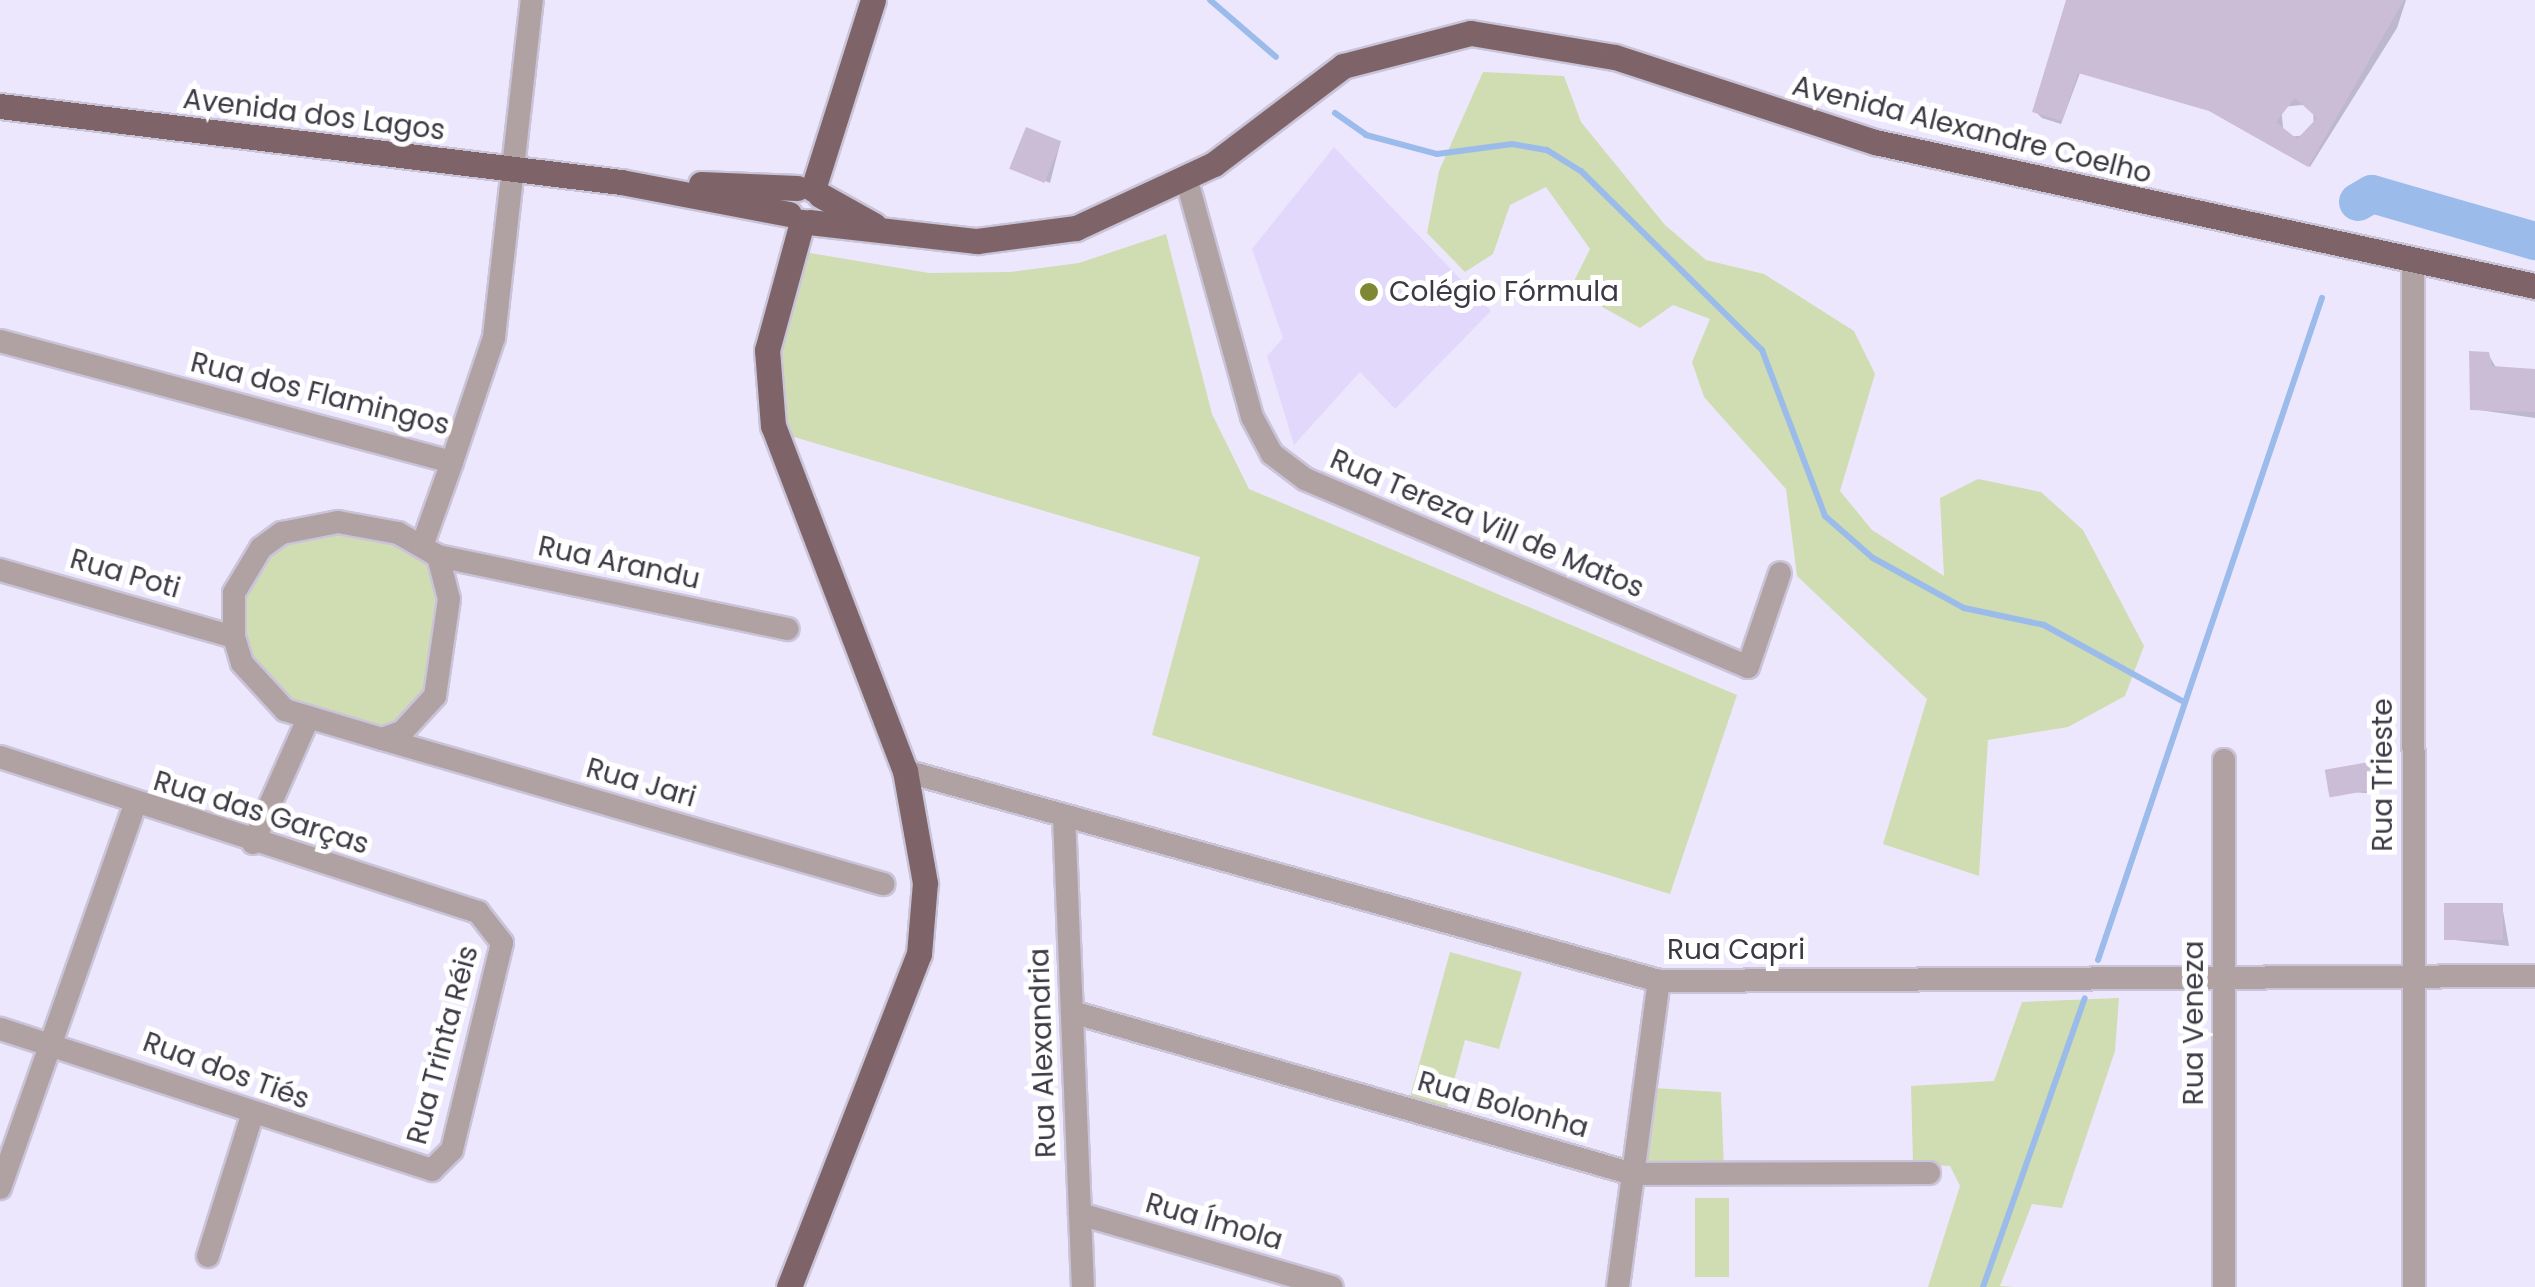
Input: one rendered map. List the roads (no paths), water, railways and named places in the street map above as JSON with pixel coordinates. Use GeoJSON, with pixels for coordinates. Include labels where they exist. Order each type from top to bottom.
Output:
{"type":"FeatureCollection","features":[{"type":"Feature","properties":{"kind":"main road"},"geometry":{"type":"LineString","coordinates":[[789,1287],[919,954],[926,883],[905,772],[773,426],[767,350],[800,219],[821,211],[810,190],[873,0]]}},
{"type":"Feature","properties":{"kind":"main road","name":"Avenida Alexandre Coelho"},"geometry":{"type":"LineString","coordinates":[[800,219],[888,232],[1030,238],[1108,218],[1187,181],[1342,66],[1471,33],[1568,45],[1875,142],[2500,284],[2535,298]]}},
{"type":"Feature","properties":{"kind":"main road","name":"Avenida dos Lagos"},"geometry":{"type":"LineString","coordinates":[[0,106],[622,182],[810,190]]}},
{"type":"Feature","properties":{"kind":"main road","name":"Avenida dos Lagos"},"geometry":{"type":"LineString","coordinates":[[622,182],[800,219]]}},
{"type":"Feature","properties":{"kind":"main road","name":"Avenida Alexandre Coelho"},"geometry":{"type":"LineString","coordinates":[[810,190],[888,232]]}},
{"type":"Feature","properties":{"kind":"main road","name":"Avenida Alexandre Coelho"},"geometry":{"type":"LineString","coordinates":[[2500,284],[2535,286]]}},
{"type":"Feature","properties":{"kind":"street","name":"Rua dos Flamingos"},"geometry":{"type":"LineString","coordinates":[[0,341],[452,462],[494,338],[532,0]]}},
{"type":"Feature","properties":{"kind":"street","name":"Rua Tereza Vill de Matos"},"geometry":{"type":"LineString","coordinates":[[1187,181],[1252,416],[1272,454],[1304,479],[1748,666],[1780,573]]}},
{"type":"Feature","properties":{"kind":"street","name":"Rua Trieste"},"geometry":{"type":"LineString","coordinates":[[2413,264],[2414,1287]]}},
{"type":"Feature","properties":{"kind":"street"},"geometry":{"type":"LineString","coordinates":[[430,551],[338,522],[282,533],[242,570],[234,637],[261,690],[307,722],[382,739],[416,721],[446,663],[449,599],[430,551],[452,462]]}},
{"type":"Feature","properties":{"kind":"street","name":"Rua Arandu"},"geometry":{"type":"LineString","coordinates":[[430,551],[787,628]]}},
{"type":"Feature","properties":{"kind":"street","name":"Rua Poti"},"geometry":{"type":"LineString","coordinates":[[0,570],[234,637]]}},
{"type":"Feature","properties":{"kind":"street"},"geometry":{"type":"LineString","coordinates":[[253,843],[307,722]]}},
{"type":"Feature","properties":{"kind":"street","name":"Rua Jari"},"geometry":{"type":"LineString","coordinates":[[382,739],[883,884]]}},
{"type":"Feature","properties":{"kind":"street","name":"Rua das Garças"},"geometry":{"type":"LineString","coordinates":[[0,758],[135,805],[478,912],[500,930]]}},
{"type":"Feature","properties":{"kind":"street","name":"Rua Veneza"},"geometry":{"type":"LineString","coordinates":[[2224,760],[2224,1287]]}},
{"type":"Feature","properties":{"kind":"street","name":"Rua Capri"},"geometry":{"type":"LineString","coordinates":[[905,772],[1659,981],[2535,976]]}},
{"type":"Feature","properties":{"kind":"street"},"geometry":{"type":"LineString","coordinates":[[0,1188],[135,805]]}},
{"type":"Feature","properties":{"kind":"street","name":"Rua Alexandria"},"geometry":{"type":"LineString","coordinates":[[1064,816],[1083,1287]]}},
{"type":"Feature","properties":{"kind":"street","name":"Rua Trinta Réis"},"geometry":{"type":"LineString","coordinates":[[432,1170],[452,1150],[500,930]]}},
{"type":"Feature","properties":{"kind":"street"},"geometry":{"type":"LineString","coordinates":[[1618,1287],[1659,981]]}},
{"type":"Feature","properties":{"kind":"street","name":"Rua Bolonha"},"geometry":{"type":"LineString","coordinates":[[1072,1012],[1633,1174],[1930,1173]]}},
{"type":"Feature","properties":{"kind":"street","name":"Rua dos Tiés"},"geometry":{"type":"LineString","coordinates":[[0,1029],[54,1042],[432,1170]]}},
{"type":"Feature","properties":{"kind":"street"},"geometry":{"type":"LineString","coordinates":[[208,1256],[254,1112]]}},
{"type":"Feature","properties":{"kind":"street","name":"Rua Ímola"},"geometry":{"type":"LineString","coordinates":[[1080,1214],[1332,1287]]}},
{"type":"Feature","properties":{"kind":"waterway"},"geometry":{"type":"LineString","coordinates":[[1210,0],[1276,57]]}},
{"type":"Feature","properties":{"kind":"waterway"},"geometry":{"type":"LineString","coordinates":[[1335,113],[1366,135],[1437,154],[1512,144],[1547,150],[1581,171],[1762,350],[1825,516],[1873,558],[1964,608],[2044,625],[2184,702]]}},
{"type":"Feature","properties":{"kind":"waterway"},"geometry":{"type":"LineString","coordinates":[[2358,202],[2372,194],[2535,241]]}},
{"type":"Feature","properties":{"kind":"waterway"},"geometry":{"type":"LineString","coordinates":[[2098,960],[2322,298]]}},
{"type":"Feature","properties":{"kind":"waterway"},"geometry":{"type":"LineString","coordinates":[[1983,1287],[2085,998]]}},
{"type":"Feature","properties":{"kind":"place","name":"Colégio Fórmula"},"geometry":{"type":"Point","coordinates":[1369,292]}}]}
